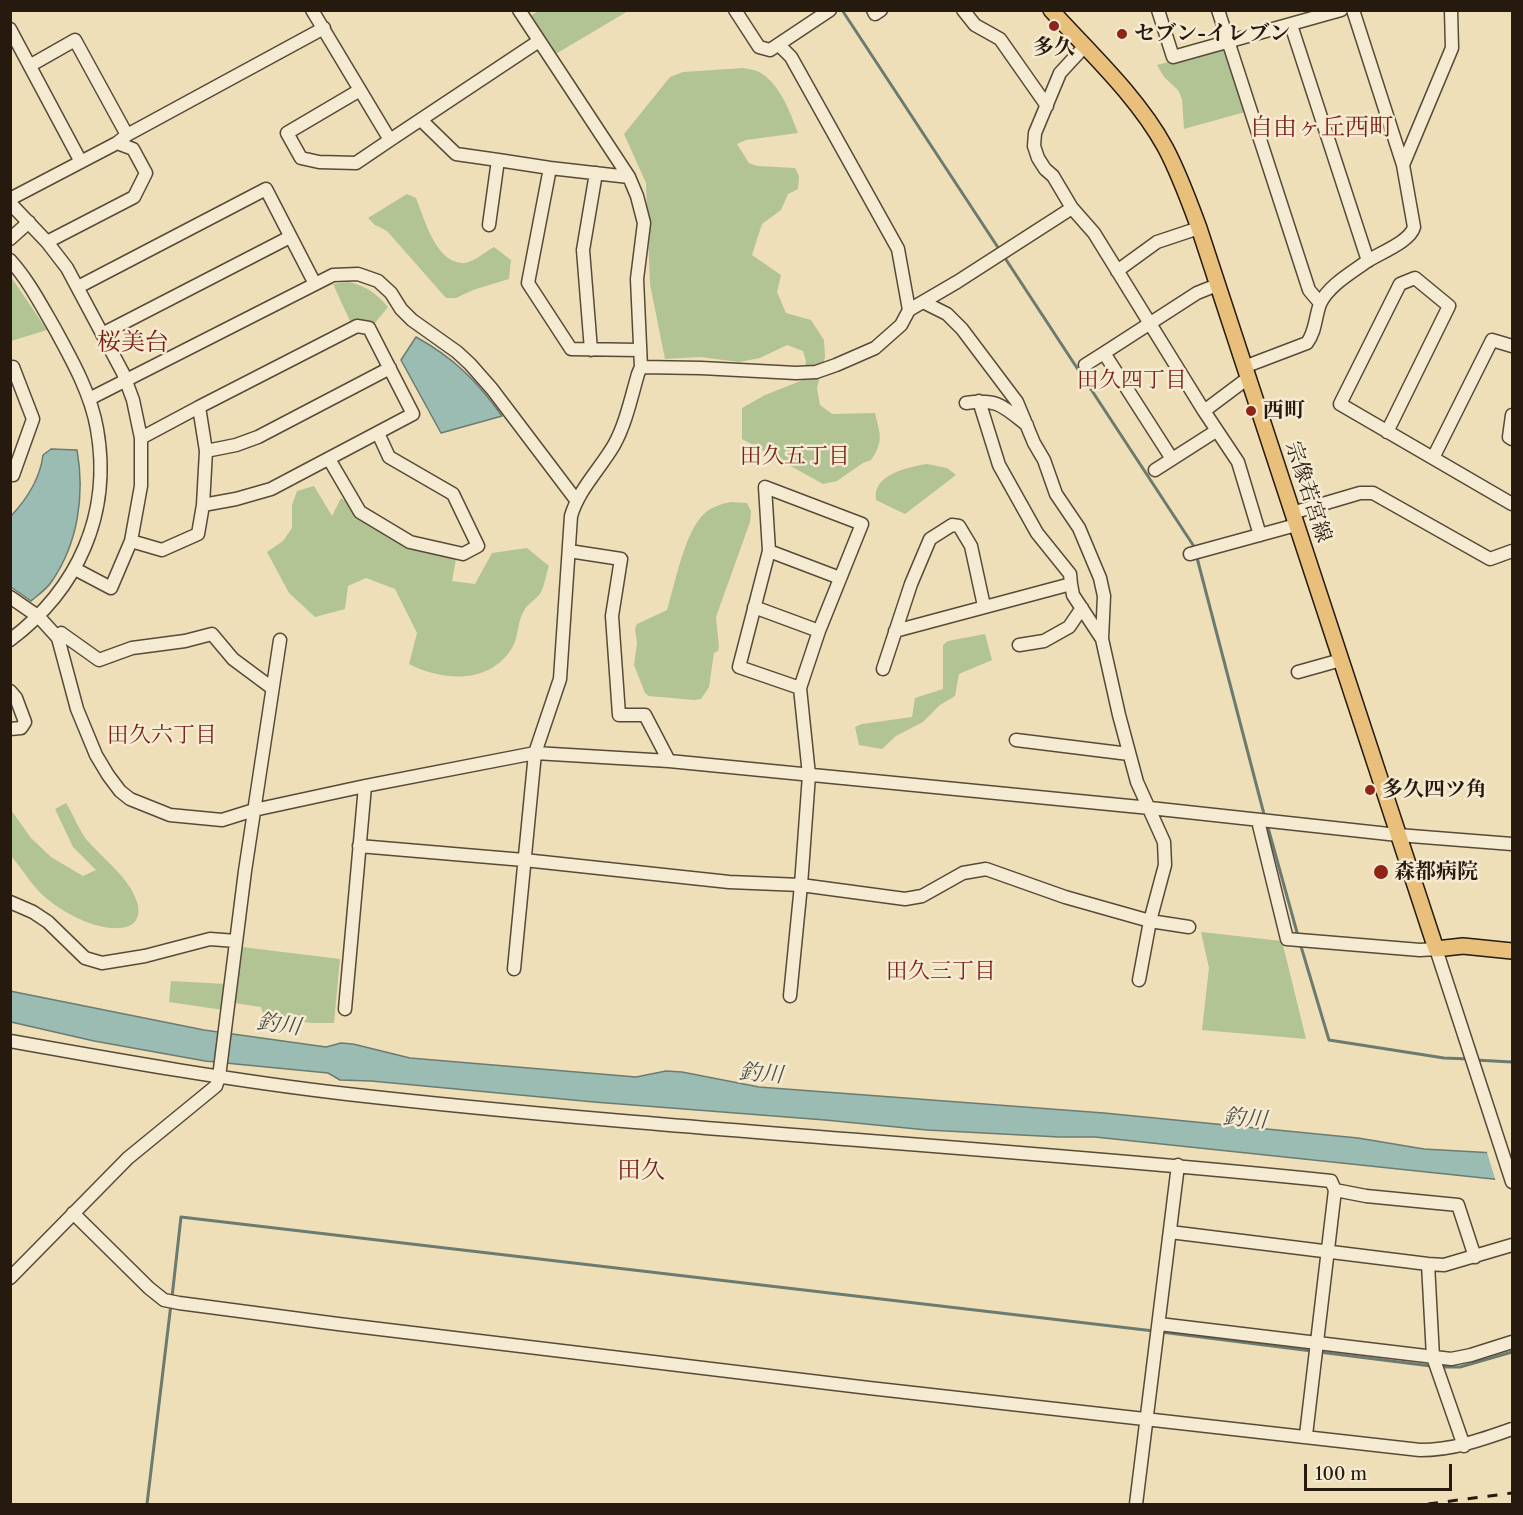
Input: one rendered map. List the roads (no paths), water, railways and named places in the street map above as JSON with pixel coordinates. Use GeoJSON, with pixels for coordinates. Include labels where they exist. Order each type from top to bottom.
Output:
{"type":"FeatureCollection","features":[{"type":"Feature","properties":{"kind":"main road","name":"宗像若宮線"},"geometry":{"type":"LineString","coordinates":[[1051,10],[1125,91],[1156,131],[1180,178],[1199,228],[1436,950]]}},
{"type":"Feature","properties":{"kind":"main road"},"geometry":{"type":"LineString","coordinates":[[1436,950],[1463,946],[1512,951]]}},
{"type":"Feature","properties":{"kind":"street"},"geometry":{"type":"LineString","coordinates":[[312,10],[390,140]]}},
{"type":"Feature","properties":{"kind":"street"},"geometry":{"type":"LineString","coordinates":[[514,969],[535,753],[560,679],[571,516],[576,500],[614,445],[624,424],[641,368],[637,279],[644,223],[629,177],[519,10]]}},
{"type":"Feature","properties":{"kind":"street"},"geometry":{"type":"LineString","coordinates":[[735,10],[759,47],[770,50],[830,10]]}},
{"type":"Feature","properties":{"kind":"street"},"geometry":{"type":"LineString","coordinates":[[873,10],[875,14],[881,10]]}},
{"type":"Feature","properties":{"kind":"street"},"geometry":{"type":"LineString","coordinates":[[963,10],[975,25],[1000,39],[1047,106]]}},
{"type":"Feature","properties":{"kind":"street"},"geometry":{"type":"LineString","coordinates":[[1158,10],[1173,57],[1341,10]]}},
{"type":"Feature","properties":{"kind":"street"},"geometry":{"type":"LineString","coordinates":[[1218,10],[1309,290],[1320,303]]}},
{"type":"Feature","properties":{"kind":"street"},"geometry":{"type":"LineString","coordinates":[[1204,411],[1246,373],[1306,343],[1314,330],[1320,303],[1329,292],[1368,261],[1413,231],[1403,165],[1353,10]]}},
{"type":"Feature","properties":{"kind":"street"},"geometry":{"type":"LineString","coordinates":[[1403,165],[1452,48],[1451,10]]}},
{"type":"Feature","properties":{"kind":"street"},"geometry":{"type":"LineString","coordinates":[[1291,25],[1368,261]]}},
{"type":"Feature","properties":{"kind":"street"},"geometry":{"type":"LineString","coordinates":[[75,569],[111,588],[131,541],[138,513],[141,486],[141,438],[133,400],[126,381],[78,287],[47,242],[10,201],[324,28]]}},
{"type":"Feature","properties":{"kind":"street"},"geometry":{"type":"LineString","coordinates":[[10,29],[81,162]]}},
{"type":"Feature","properties":{"kind":"street"},"geometry":{"type":"LineString","coordinates":[[31,65],[75,40],[128,135]]}},
{"type":"Feature","properties":{"kind":"street"},"geometry":{"type":"LineString","coordinates":[[360,90],[287,133],[301,158],[319,162],[356,163],[539,41]]}},
{"type":"Feature","properties":{"kind":"street"},"geometry":{"type":"LineString","coordinates":[[779,45],[791,57],[898,249],[909,310]]}},
{"type":"Feature","properties":{"kind":"street"},"geometry":{"type":"LineString","coordinates":[[1084,47],[1060,73],[1035,133],[1034,146],[1038,158],[1053,176],[1072,208],[1094,232],[1216,431],[1238,462],[1260,535]]}},
{"type":"Feature","properties":{"kind":"street"},"geometry":{"type":"LineString","coordinates":[[421,120],[456,154],[629,177]]}},
{"type":"Feature","properties":{"kind":"street"},"geometry":{"type":"LineString","coordinates":[[47,242],[134,197],[146,173],[133,149],[117,143]]}},
{"type":"Feature","properties":{"kind":"street"},"geometry":{"type":"LineString","coordinates":[[489,225],[498,160]]}},
{"type":"Feature","properties":{"kind":"street"},"geometry":{"type":"LineString","coordinates":[[550,168],[528,283],[571,349],[640,350]]}},
{"type":"Feature","properties":{"kind":"street"},"geometry":{"type":"LineString","coordinates":[[591,350],[583,250],[596,173]]}},
{"type":"Feature","properties":{"kind":"street"},"geometry":{"type":"LineString","coordinates":[[78,287],[266,189],[315,284]]}},
{"type":"Feature","properties":{"kind":"street"},"geometry":{"type":"LineString","coordinates":[[641,368],[816,372],[875,348],[901,325],[909,310],[1072,208]]}},
{"type":"Feature","properties":{"kind":"street"},"geometry":{"type":"LineString","coordinates":[[10,239],[29,222]]}},
{"type":"Feature","properties":{"kind":"street"},"geometry":{"type":"LineString","coordinates":[[1117,271],[1157,242],[1199,228]]}},
{"type":"Feature","properties":{"kind":"street"},"geometry":{"type":"LineString","coordinates":[[102,334],[290,237]]}},
{"type":"Feature","properties":{"kind":"street"},"geometry":{"type":"LineString","coordinates":[[10,640],[39,617],[75,569],[93,525],[100,480],[97,428],[89,399],[61,341],[24,276],[11,262]]}},
{"type":"Feature","properties":{"kind":"street"},"geometry":{"type":"LineString","coordinates":[[89,399],[333,275],[351,273],[371,277],[383,285],[412,320],[470,364],[492,388],[576,500]]}},
{"type":"Feature","properties":{"kind":"street"},"geometry":{"type":"LineString","coordinates":[[1387,432],[1449,306],[1415,278],[1400,284],[1340,404],[1387,432],[1512,504]]}},
{"type":"Feature","properties":{"kind":"street"},"geometry":{"type":"LineString","coordinates":[[1085,365],[1197,292],[1217,285]]}},
{"type":"Feature","properties":{"kind":"street"},"geometry":{"type":"LineString","coordinates":[[923,302],[947,314],[962,329],[1017,402],[1034,443],[1044,460],[1056,494],[1079,528],[1100,578],[1104,596],[1102,639],[1129,753],[1137,782],[1164,842],[1165,865],[1150,921],[1139,980]]}},
{"type":"Feature","properties":{"kind":"street"},"geometry":{"type":"LineString","coordinates":[[141,438],[357,326],[369,328],[413,414],[271,489],[237,499],[204,505]]}},
{"type":"Feature","properties":{"kind":"street"},"geometry":{"type":"LineString","coordinates":[[1433,458],[1492,340],[1512,346]]}},
{"type":"Feature","properties":{"kind":"street"},"geometry":{"type":"LineString","coordinates":[[1104,353],[1172,459]]}},
{"type":"Feature","properties":{"kind":"street"},"geometry":{"type":"LineString","coordinates":[[10,368],[13,367],[33,419],[13,475],[10,475]]}},
{"type":"Feature","properties":{"kind":"street"},"geometry":{"type":"LineString","coordinates":[[206,451],[236,445],[258,437],[390,368]]}},
{"type":"Feature","properties":{"kind":"street"},"geometry":{"type":"LineString","coordinates":[[979,401],[999,465],[1037,533],[1070,574],[1073,595],[1102,639]]}},
{"type":"Feature","properties":{"kind":"street"},"geometry":{"type":"LineString","coordinates":[[966,403],[993,401],[1009,410],[1028,426]]}},
{"type":"Feature","properties":{"kind":"street"},"geometry":{"type":"LineString","coordinates":[[131,541],[162,550],[198,534],[204,505],[206,451],[200,407]]}},
{"type":"Feature","properties":{"kind":"street"},"geometry":{"type":"LineString","coordinates":[[1512,415],[1509,437],[1512,439]]}},
{"type":"Feature","properties":{"kind":"street"},"geometry":{"type":"LineString","coordinates":[[1155,470],[1216,431]]}},
{"type":"Feature","properties":{"kind":"street"},"geometry":{"type":"LineString","coordinates":[[329,459],[360,512],[410,542],[463,554],[478,546],[453,494],[389,457],[378,433]]}},
{"type":"Feature","properties":{"kind":"street"},"geometry":{"type":"LineString","coordinates":[[790,996],[809,775],[800,688],[819,631],[862,524],[765,487],[769,551],[739,667],[800,688]]}},
{"type":"Feature","properties":{"kind":"street"},"geometry":{"type":"LineString","coordinates":[[1190,554],[1260,535],[1294,519],[1360,494],[1372,493],[1490,558],[1512,551]]}},
{"type":"Feature","properties":{"kind":"street"},"geometry":{"type":"LineString","coordinates":[[883,669],[930,539],[952,525],[959,526],[971,546],[984,606]]}},
{"type":"Feature","properties":{"kind":"street"},"geometry":{"type":"LineString","coordinates":[[569,551],[621,560],[612,616],[620,715],[645,715],[669,761]]}},
{"type":"Feature","properties":{"kind":"street"},"geometry":{"type":"LineString","coordinates":[[769,551],[840,578]]}},
{"type":"Feature","properties":{"kind":"street"},"geometry":{"type":"LineString","coordinates":[[895,631],[1071,584]]}},
{"type":"Feature","properties":{"kind":"street"},"geometry":{"type":"LineString","coordinates":[[10,597],[39,617],[58,638],[77,709],[96,755],[120,791],[148,808],[170,815],[222,820],[254,810],[365,786],[535,753],[669,761],[1150,808],[1398,835],[1512,844]]}},
{"type":"Feature","properties":{"kind":"street"},"geometry":{"type":"LineString","coordinates":[[754,607],[819,631]]}},
{"type":"Feature","properties":{"kind":"street"},"geometry":{"type":"LineString","coordinates":[[1019,645],[1044,640],[1069,627],[1082,608]]}},
{"type":"Feature","properties":{"kind":"street"},"geometry":{"type":"LineString","coordinates":[[58,638],[62,633],[99,660],[132,648],[212,634],[233,659],[272,688]]}},
{"type":"Feature","properties":{"kind":"street"},"geometry":{"type":"LineString","coordinates":[[10,1278],[128,1158],[216,1086],[280,640]]}},
{"type":"Feature","properties":{"kind":"street"},"geometry":{"type":"LineString","coordinates":[[1298,672],[1341,660]]}},
{"type":"Feature","properties":{"kind":"street"},"geometry":{"type":"LineString","coordinates":[[10,691],[16,698],[25,722],[21,728],[10,729]]}},
{"type":"Feature","properties":{"kind":"street"},"geometry":{"type":"LineString","coordinates":[[1016,740],[1129,753]]}},
{"type":"Feature","properties":{"kind":"street"},"geometry":{"type":"LineString","coordinates":[[345,1009],[365,786]]}},
{"type":"Feature","properties":{"kind":"street"},"geometry":{"type":"LineString","coordinates":[[1258,821],[1287,939],[1436,950],[1512,1182]]}},
{"type":"Feature","properties":{"kind":"street"},"geometry":{"type":"LineString","coordinates":[[359,846],[524,860],[729,882],[801,885],[905,899],[922,896],[963,873],[986,869],[1065,897],[1150,921],[1189,927]]}},
{"type":"Feature","properties":{"kind":"street"},"geometry":{"type":"LineString","coordinates":[[10,902],[33,912],[48,922],[85,958],[102,963],[145,957],[210,939],[236,941]]}},
{"type":"Feature","properties":{"kind":"street"},"geometry":{"type":"LineString","coordinates":[[10,1041],[344,1094],[550,1115],[1178,1165],[1331,1181],[1335,1190],[1306,1435]]}},
{"type":"Feature","properties":{"kind":"street"},"geometry":{"type":"LineString","coordinates":[[1136,1504],[1178,1165]]}},
{"type":"Feature","properties":{"kind":"street"},"geometry":{"type":"LineString","coordinates":[[1335,1190],[1366,1196],[1458,1205],[1475,1257]]}},
{"type":"Feature","properties":{"kind":"street"},"geometry":{"type":"LineString","coordinates":[[74,1213],[164,1300],[338,1324],[1420,1450],[1442,1450],[1464,1446],[1512,1429]]}},
{"type":"Feature","properties":{"kind":"street"},"geometry":{"type":"LineString","coordinates":[[1170,1232],[1444,1265],[1512,1245]]}},
{"type":"Feature","properties":{"kind":"street"},"geometry":{"type":"LineString","coordinates":[[1428,1264],[1433,1357],[1464,1446]]}},
{"type":"Feature","properties":{"kind":"street"},"geometry":{"type":"LineString","coordinates":[[1159,1324],[1451,1359],[1512,1342]]}},
{"type":"Feature","properties":{"kind":"water"},"geometry":{"type":"Polygon","coordinates":[[[416,337],[442,353],[464,371],[502,416],[441,433],[401,360],[416,337]]]}},
{"type":"Feature","properties":{"kind":"water"},"geometry":{"type":"Polygon","coordinates":[[[51,449],[77,450],[80,484],[77,518],[68,551],[61,566],[48,587],[31,601],[11,587],[11,516],[32,488],[43,455],[51,449]]]}},
{"type":"Feature","properties":{"kind":"water"},"geometry":{"type":"Polygon","coordinates":[[[10,991],[204,1030],[326,1047],[341,1043],[353,1044],[410,1058],[636,1077],[666,1071],[682,1072],[759,1087],[1104,1113],[1358,1138],[1424,1149],[1512,1154],[1512,1181],[1095,1137],[927,1130],[340,1080],[328,1073],[205,1061],[94,1041],[11,1022],[10,991]]]}},
{"type":"Feature","properties":{"kind":"waterway"},"geometry":{"type":"LineString","coordinates":[[842,10],[999,249]]}},
{"type":"Feature","properties":{"kind":"waterway"},"geometry":{"type":"LineString","coordinates":[[1003,255],[1195,548]]}},
{"type":"Feature","properties":{"kind":"waterway"},"geometry":{"type":"LineString","coordinates":[[1196,554],[1265,818]]}},
{"type":"Feature","properties":{"kind":"waterway"},"geometry":{"type":"LineString","coordinates":[[1267,824],[1298,936]]}},
{"type":"Feature","properties":{"kind":"waterway"},"geometry":{"type":"LineString","coordinates":[[1300,943],[1329,1040],[1444,1058],[1469,1059]]}},
{"type":"Feature","properties":{"kind":"waterway"},"geometry":{"type":"LineString","coordinates":[[1475,1060],[1512,1062]]}},
{"type":"Feature","properties":{"kind":"waterway"},"geometry":{"type":"LineString","coordinates":[[172,1297],[181,1217],[1154,1331]]}},
{"type":"Feature","properties":{"kind":"waterway"},"geometry":{"type":"LineString","coordinates":[[147,1504],[171,1304]]}},
{"type":"Feature","properties":{"kind":"waterway"},"geometry":{"type":"LineString","coordinates":[[1161,1332],[1312,1351]]}},
{"type":"Feature","properties":{"kind":"waterway"},"geometry":{"type":"LineString","coordinates":[[1319,1352],[1431,1366]]}},
{"type":"Feature","properties":{"kind":"waterway"},"geometry":{"type":"LineString","coordinates":[[1441,1367],[1460,1367],[1512,1352]]}},
{"type":"Feature","properties":{"kind":"railway"},"geometry":{"type":"LineString","coordinates":[[1428,1504],[1512,1493]]}},
{"type":"Feature","properties":{"kind":"place","name":"多久"},"geometry":{"type":"Point","coordinates":[1054,26]}},
{"type":"Feature","properties":{"kind":"place","name":"セブン-イレブン"},"geometry":{"type":"Point","coordinates":[1122,34]}},
{"type":"Feature","properties":{"kind":"place","name":"西町"},"geometry":{"type":"Point","coordinates":[1251,411]}},
{"type":"Feature","properties":{"kind":"place","name":"多久四ツ角"},"geometry":{"type":"Point","coordinates":[1370,790]}},
{"type":"Feature","properties":{"kind":"place","name":"森都病院"},"geometry":{"type":"Point","coordinates":[1381,872]}},
{"type":"Feature","properties":{"kind":"district","name":"自由ヶ丘西町"},"geometry":{"type":"Point","coordinates":[1321,128]}},
{"type":"Feature","properties":{"kind":"district","name":"桜美台"},"geometry":{"type":"Point","coordinates":[133,343]}},
{"type":"Feature","properties":{"kind":"district","name":"田久四丁目"},"geometry":{"type":"Point","coordinates":[1132,381]}},
{"type":"Feature","properties":{"kind":"district","name":"田久五丁目"},"geometry":{"type":"Point","coordinates":[795,457]}},
{"type":"Feature","properties":{"kind":"district","name":"田久六丁目"},"geometry":{"type":"Point","coordinates":[162,736]}},
{"type":"Feature","properties":{"kind":"district","name":"田久三丁目"},"geometry":{"type":"Point","coordinates":[941,972]}},
{"type":"Feature","properties":{"kind":"district","name":"田久"},"geometry":{"type":"Point","coordinates":[641,1171]}},
{"type":"Feature","properties":{"kind":"water label","name":"釣川"},"geometry":{"type":"Point","coordinates":[279,1025]}},
{"type":"Feature","properties":{"kind":"water label","name":"釣川"},"geometry":{"type":"Point","coordinates":[761,1074]}},
{"type":"Feature","properties":{"kind":"water label","name":"釣川"},"geometry":{"type":"Point","coordinates":[1245,1119]}}]}
